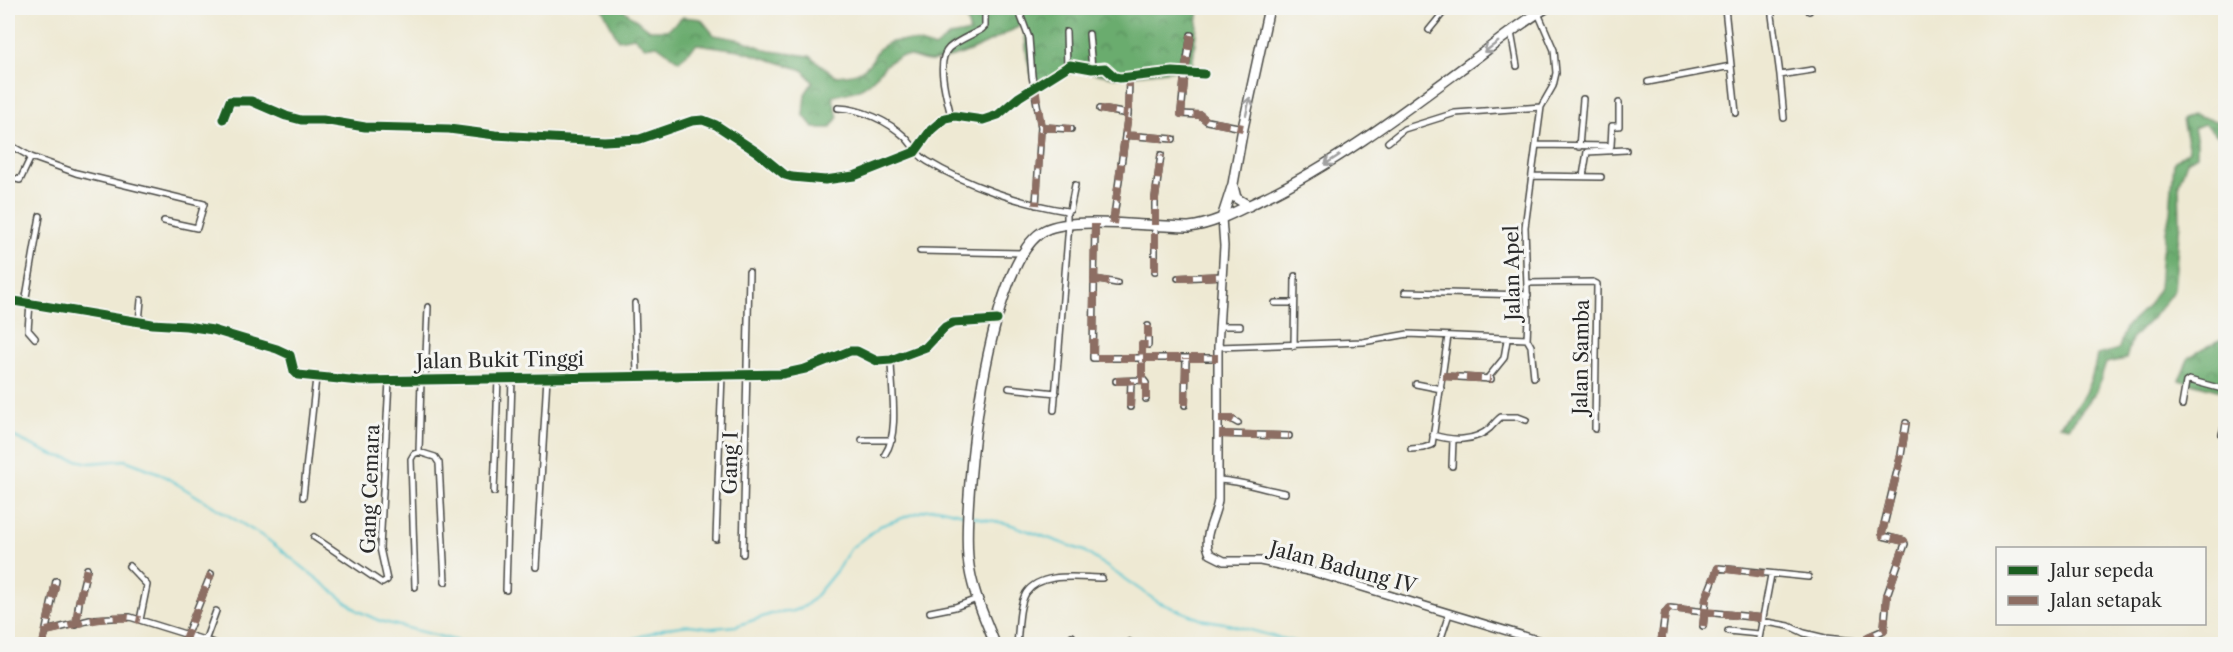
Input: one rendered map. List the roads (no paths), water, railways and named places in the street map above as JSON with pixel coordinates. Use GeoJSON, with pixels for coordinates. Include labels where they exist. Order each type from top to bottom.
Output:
{"type":"FeatureCollection","features":[{"type":"Feature","properties":{"kind":"highway"},"geometry":{"type":"LineString","coordinates":[[1222,218],[1233,184],[1269,8]]}},
{"type":"Feature","properties":{"kind":"highway"},"geometry":{"type":"LineString","coordinates":[[995,645],[977,599],[970,569],[968,531],[970,482],[977,419],[997,320],[1022,253],[1033,238],[1044,230],[1068,223],[1192,226],[1222,218],[1249,206],[1332,161],[1384,126],[1541,9]]}},
{"type":"Feature","properties":{"kind":"highway"},"geometry":{"type":"LineString","coordinates":[[1233,184],[1236,198],[1249,206]]}},
{"type":"Feature","properties":{"kind":"street"},"geometry":{"type":"LineString","coordinates":[[951,116],[943,72],[944,56],[952,45],[985,26],[986,8]]}},
{"type":"Feature","properties":{"kind":"street"},"geometry":{"type":"LineString","coordinates":[[1429,30],[1447,8]]}},
{"type":"Feature","properties":{"kind":"street"},"geometry":{"type":"LineString","coordinates":[[1725,8],[1736,113]]}},
{"type":"Feature","properties":{"kind":"street"},"geometry":{"type":"LineString","coordinates":[[1771,8],[1784,118]]}},
{"type":"Feature","properties":{"kind":"street","name":"Jalan Apel"},"geometry":{"type":"LineString","coordinates":[[1218,347],[1363,342],[1408,334],[1527,339],[1525,227],[1541,107],[1553,86],[1556,73],[1554,50],[1541,9]]}},
{"type":"Feature","properties":{"kind":"street"},"geometry":{"type":"LineString","coordinates":[[1017,12],[1020,14],[1029,38],[1041,127],[1036,205]]}},
{"type":"Feature","properties":{"kind":"street"},"geometry":{"type":"LineString","coordinates":[[1511,32],[1517,66]]}},
{"type":"Feature","properties":{"kind":"street"},"geometry":{"type":"LineString","coordinates":[[1066,33],[1067,67]]}},
{"type":"Feature","properties":{"kind":"street"},"geometry":{"type":"LineString","coordinates":[[1089,34],[1092,69]]}},
{"type":"Feature","properties":{"kind":"street"},"geometry":{"type":"LineString","coordinates":[[1191,35],[1181,114],[1200,115],[1207,121],[1243,128]]}},
{"type":"Feature","properties":{"kind":"street"},"geometry":{"type":"LineString","coordinates":[[223,119],[230,101],[251,101],[301,120],[323,120],[365,127],[450,129],[495,135],[604,141],[640,139],[692,121],[703,120],[716,125],[758,152],[785,175],[816,180],[840,179],[854,176],[915,152],[936,124],[951,116],[976,120],[998,115],[1035,86],[1067,67],[1077,65],[1092,69],[1107,69],[1115,76],[1129,78],[1141,74],[1185,72],[1204,74]]}},
{"type":"Feature","properties":{"kind":"street"},"geometry":{"type":"LineString","coordinates":[[1648,82],[1731,66]]}},
{"type":"Feature","properties":{"kind":"street"},"geometry":{"type":"LineString","coordinates":[[1780,75],[1812,70]]}},
{"type":"Feature","properties":{"kind":"street"},"geometry":{"type":"LineString","coordinates":[[1113,224],[1128,114],[1129,78]]}},
{"type":"Feature","properties":{"kind":"street"},"geometry":{"type":"LineString","coordinates":[[1580,147],[1583,99]]}},
{"type":"Feature","properties":{"kind":"street"},"geometry":{"type":"LineString","coordinates":[[1536,145],[1611,146],[1612,126],[1619,126],[1619,103]]}},
{"type":"Feature","properties":{"kind":"street"},"geometry":{"type":"LineString","coordinates":[[1388,142],[1404,129],[1455,113],[1541,107]]}},
{"type":"Feature","properties":{"kind":"street"},"geometry":{"type":"LineString","coordinates":[[838,108],[867,113],[903,135],[915,152],[939,168],[999,193],[1036,205],[1067,211]]}},
{"type":"Feature","properties":{"kind":"street"},"geometry":{"type":"LineString","coordinates":[[1101,110],[1128,114]]}},
{"type":"Feature","properties":{"kind":"street"},"geometry":{"type":"LineString","coordinates":[[1041,127],[1071,129]]}},
{"type":"Feature","properties":{"kind":"street"},"geometry":{"type":"LineString","coordinates":[[1125,135],[1173,139]]}},
{"type":"Feature","properties":{"kind":"street"},"geometry":{"type":"LineString","coordinates":[[8,154],[9,145],[31,157],[76,172],[204,204],[197,228],[164,222]]}},
{"type":"Feature","properties":{"kind":"street"},"geometry":{"type":"LineString","coordinates":[[1583,176],[1587,152],[1626,150]]}},
{"type":"Feature","properties":{"kind":"street"},"geometry":{"type":"LineString","coordinates":[[1155,271],[1155,199],[1161,155]]}},
{"type":"Feature","properties":{"kind":"street"},"geometry":{"type":"LineString","coordinates":[[8,177],[20,180],[31,157]]}},
{"type":"Feature","properties":{"kind":"street"},"geometry":{"type":"LineString","coordinates":[[1532,177],[1601,177]]}},
{"type":"Feature","properties":{"kind":"street"},"geometry":{"type":"LineString","coordinates":[[1054,410],[1067,211],[1070,210],[1075,185]]}},
{"type":"Feature","properties":{"kind":"street"},"geometry":{"type":"LineString","coordinates":[[35,338],[28,330],[28,303],[40,216]]}},
{"type":"Feature","properties":{"kind":"street","name":"Jalan Badung IV"},"geometry":{"type":"LineString","coordinates":[[1222,218],[1224,246],[1218,347],[1219,480],[1216,514],[1207,536],[1208,549],[1219,560],[1260,561],[1313,572],[1550,645]]}},
{"type":"Feature","properties":{"kind":"street"},"geometry":{"type":"LineString","coordinates":[[1095,224],[1093,358],[1218,358]]}},
{"type":"Feature","properties":{"kind":"street"},"geometry":{"type":"LineString","coordinates":[[920,251],[1022,253]]}},
{"type":"Feature","properties":{"kind":"street","name":"Gang I"},"geometry":{"type":"LineString","coordinates":[[743,554],[749,272]]}},
{"type":"Feature","properties":{"kind":"street"},"geometry":{"type":"LineString","coordinates":[[1178,278],[1222,276]]}},
{"type":"Feature","properties":{"kind":"street"},"geometry":{"type":"LineString","coordinates":[[1294,346],[1295,276]]}},
{"type":"Feature","properties":{"kind":"street"},"geometry":{"type":"LineString","coordinates":[[1094,279],[1117,283]]}},
{"type":"Feature","properties":{"kind":"street","name":"Jalan Samba"},"geometry":{"type":"LineString","coordinates":[[1527,283],[1593,282],[1597,285],[1595,429]]}},
{"type":"Feature","properties":{"kind":"street"},"geometry":{"type":"LineString","coordinates":[[1405,292],[1528,296]]}},
{"type":"Feature","properties":{"kind":"street","name":"Jalan Bukit Tinggi"},"geometry":{"type":"LineString","coordinates":[[8,300],[139,322],[213,330],[290,355],[295,373],[316,378],[389,381],[793,372],[850,351],[857,351],[877,361],[891,360]]}},
{"type":"Feature","properties":{"kind":"street"},"geometry":{"type":"LineString","coordinates":[[139,322],[141,300]]}},
{"type":"Feature","properties":{"kind":"street"},"geometry":{"type":"LineString","coordinates":[[635,303],[637,375]]}},
{"type":"Feature","properties":{"kind":"street"},"geometry":{"type":"LineString","coordinates":[[1275,303],[1293,303]]}},
{"type":"Feature","properties":{"kind":"street"},"geometry":{"type":"LineString","coordinates":[[419,452],[428,307]]}},
{"type":"Feature","properties":{"kind":"street"},"geometry":{"type":"LineString","coordinates":[[885,454],[892,440],[891,360],[926,347],[949,325],[997,320]]}},
{"type":"Feature","properties":{"kind":"street"},"geometry":{"type":"LineString","coordinates":[[1146,399],[1142,345],[1148,345],[1148,326]]}},
{"type":"Feature","properties":{"kind":"street"},"geometry":{"type":"LineString","coordinates":[[1219,326],[1240,326]]}},
{"type":"Feature","properties":{"kind":"street"},"geometry":{"type":"LineString","coordinates":[[1411,449],[1432,446],[1448,336]]}},
{"type":"Feature","properties":{"kind":"street"},"geometry":{"type":"LineString","coordinates":[[1443,376],[1489,379],[1493,370],[1504,358],[1507,339]]}},
{"type":"Feature","properties":{"kind":"street"},"geometry":{"type":"LineString","coordinates":[[1527,339],[1531,346],[1534,377]]}},
{"type":"Feature","properties":{"kind":"street"},"geometry":{"type":"LineString","coordinates":[[1185,405],[1186,358]]}},
{"type":"Feature","properties":{"kind":"street"},"geometry":{"type":"LineString","coordinates":[[716,539],[722,374]]}},
{"type":"Feature","properties":{"kind":"street"},"geometry":{"type":"LineString","coordinates":[[536,567],[547,377]]}},
{"type":"Feature","properties":{"kind":"street"},"geometry":{"type":"LineString","coordinates":[[303,497],[316,378]]}},
{"type":"Feature","properties":{"kind":"street"},"geometry":{"type":"LineString","coordinates":[[494,492],[498,378]]}},
{"type":"Feature","properties":{"kind":"street"},"geometry":{"type":"LineString","coordinates":[[506,590],[512,378]]}},
{"type":"Feature","properties":{"kind":"street"},"geometry":{"type":"LineString","coordinates":[[1116,381],[1143,380]]}},
{"type":"Feature","properties":{"kind":"street"},"geometry":{"type":"LineString","coordinates":[[2182,405],[2186,382],[2189,380],[2226,390]]}},
{"type":"Feature","properties":{"kind":"street","name":"Gang Cemara"},"geometry":{"type":"LineString","coordinates":[[314,537],[382,583],[387,580],[380,548],[389,381]]}},
{"type":"Feature","properties":{"kind":"street"},"geometry":{"type":"LineString","coordinates":[[1130,407],[1131,381]]}},
{"type":"Feature","properties":{"kind":"street"},"geometry":{"type":"LineString","coordinates":[[1416,384],[1441,389]]}},
{"type":"Feature","properties":{"kind":"street"},"geometry":{"type":"LineString","coordinates":[[1009,388],[1056,393]]}},
{"type":"Feature","properties":{"kind":"street"},"geometry":{"type":"LineString","coordinates":[[1434,432],[1453,440],[1478,435],[1489,429],[1501,417],[1518,417],[1526,420]]}},
{"type":"Feature","properties":{"kind":"street"},"geometry":{"type":"LineString","coordinates":[[1219,419],[1231,419],[1238,423]]}},
{"type":"Feature","properties":{"kind":"street"},"geometry":{"type":"LineString","coordinates":[[2222,434],[2226,420]]}},
{"type":"Feature","properties":{"kind":"street"},"geometry":{"type":"LineString","coordinates":[[1662,645],[1667,609],[1705,611],[1761,619],[1789,626],[1804,633],[1866,643],[1871,635],[1884,630],[1887,595],[1905,544],[1904,541],[1883,536],[1882,533],[1901,455],[1906,423]]}},
{"type":"Feature","properties":{"kind":"street"},"geometry":{"type":"LineString","coordinates":[[1219,434],[1289,436]]}},
{"type":"Feature","properties":{"kind":"street"},"geometry":{"type":"LineString","coordinates":[[862,440],[892,440]]}},
{"type":"Feature","properties":{"kind":"street"},"geometry":{"type":"LineString","coordinates":[[1452,466],[1453,440]]}},
{"type":"Feature","properties":{"kind":"street"},"geometry":{"type":"LineString","coordinates":[[415,587],[411,459],[419,452],[435,457],[439,463],[445,582]]}},
{"type":"Feature","properties":{"kind":"street"},"geometry":{"type":"LineString","coordinates":[[1219,480],[1243,482],[1258,489],[1286,493]]}},
{"type":"Feature","properties":{"kind":"street"},"geometry":{"type":"LineString","coordinates":[[129,566],[147,585],[140,620]]}},
{"type":"Feature","properties":{"kind":"street"},"geometry":{"type":"LineString","coordinates":[[1703,626],[1710,588],[1718,568],[1808,577]]}},
{"type":"Feature","properties":{"kind":"street"},"geometry":{"type":"LineString","coordinates":[[76,625],[87,569]]}},
{"type":"Feature","properties":{"kind":"street"},"geometry":{"type":"LineString","coordinates":[[183,645],[211,574]]}},
{"type":"Feature","properties":{"kind":"street"},"geometry":{"type":"LineString","coordinates":[[1758,645],[1771,575]]}},
{"type":"Feature","properties":{"kind":"street"},"geometry":{"type":"LineString","coordinates":[[1017,645],[1022,605],[1031,588],[1045,580],[1058,578],[1102,578]]}},
{"type":"Feature","properties":{"kind":"street"},"geometry":{"type":"LineString","coordinates":[[43,645],[56,581]]}},
{"type":"Feature","properties":{"kind":"street"},"geometry":{"type":"LineString","coordinates":[[930,612],[955,607],[977,599]]}},
{"type":"Feature","properties":{"kind":"street"},"geometry":{"type":"LineString","coordinates":[[205,641],[216,611]]}},
{"type":"Feature","properties":{"kind":"street"},"geometry":{"type":"LineString","coordinates":[[1439,645],[1449,614]]}},
{"type":"Feature","properties":{"kind":"street"},"geometry":{"type":"LineString","coordinates":[[46,631],[105,618],[130,617],[217,645]]}},
{"type":"Feature","properties":{"kind":"street"},"geometry":{"type":"LineString","coordinates":[[1728,631],[1759,634]]}},
{"type":"Feature","properties":{"kind":"street"},"geometry":{"type":"LineString","coordinates":[[1071,636],[1071,645]]}},
{"type":"Feature","properties":{"kind":"waterway"},"geometry":{"type":"LineString","coordinates":[[8,434],[53,455],[90,463],[125,460],[159,473],[267,539],[358,611],[380,621],[458,641],[483,644]]}},
{"type":"Feature","properties":{"kind":"waterway"},"geometry":{"type":"LineString","coordinates":[[618,644],[666,628],[689,625],[713,628],[736,626],[771,614],[794,611],[805,606],[814,598],[837,570],[851,548],[880,526],[937,508],[964,514]]}},
{"type":"Feature","properties":{"kind":"waterway"},"geometry":{"type":"LineString","coordinates":[[970,516],[1009,524],[1084,551],[1158,602],[1200,619],[1224,623],[1302,644]]}}]}
